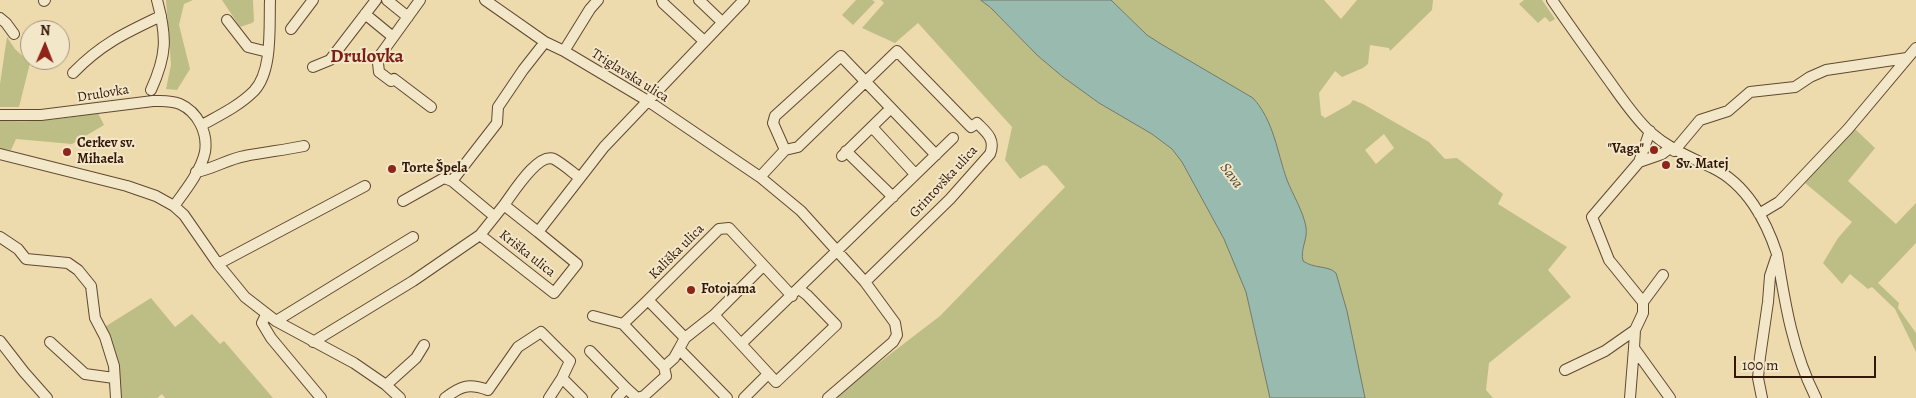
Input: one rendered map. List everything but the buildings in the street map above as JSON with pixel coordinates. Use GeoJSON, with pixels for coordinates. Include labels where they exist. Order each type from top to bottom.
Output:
{"type":"FeatureCollection","features":[{"type":"Feature","properties":{"kind":"street"},"geometry":{"type":"LineString","coordinates":[[151,90],[161,70],[164,57],[164,33],[157,0]]}},
{"type":"Feature","properties":{"kind":"street"},"geometry":{"type":"LineString","coordinates":[[174,206],[196,172],[205,152],[202,125],[236,106],[255,90],[265,72],[268,52],[270,0]]}},
{"type":"Feature","properties":{"kind":"street"},"geometry":{"type":"LineString","coordinates":[[291,30],[313,0]]}},
{"type":"Feature","properties":{"kind":"street"},"geometry":{"type":"LineString","coordinates":[[313,68],[330,60],[376,0]]}},
{"type":"Feature","properties":{"kind":"street"},"geometry":{"type":"LineString","coordinates":[[387,0],[408,16]]}},
{"type":"Feature","properties":{"kind":"street"},"geometry":{"type":"LineString","coordinates":[[420,0],[381,54],[378,63],[379,72],[391,81],[394,79],[431,107]]}},
{"type":"Feature","properties":{"kind":"street","name":"Triglavska ulica"},"geometry":{"type":"LineString","coordinates":[[485,0],[545,42],[564,51],[648,102],[760,177]]}},
{"type":"Feature","properties":{"kind":"street"},"geometry":{"type":"LineString","coordinates":[[564,51],[590,9],[598,0]]}},
{"type":"Feature","properties":{"kind":"street"},"geometry":{"type":"LineString","coordinates":[[662,0],[704,41]]}},
{"type":"Feature","properties":{"kind":"street"},"geometry":{"type":"LineString","coordinates":[[699,0],[722,22]]}},
{"type":"Feature","properties":{"kind":"street","name":"Kriška ulica"},"geometry":{"type":"LineString","coordinates":[[538,232],[604,147],[744,0]]}},
{"type":"Feature","properties":{"kind":"street"},"geometry":{"type":"LineString","coordinates":[[1552,0],[1626,104],[1650,131],[1672,149],[1725,175],[1743,190],[1759,214],[1777,254],[1793,338],[1807,381],[1816,398]]}},
{"type":"Feature","properties":{"kind":"street"},"geometry":{"type":"LineString","coordinates":[[365,14],[393,37]]}},
{"type":"Feature","properties":{"kind":"street","name":"Drulovka"},"geometry":{"type":"LineString","coordinates":[[73,73],[90,55],[118,36],[161,16]]}},
{"type":"Feature","properties":{"kind":"street"},"geometry":{"type":"LineString","coordinates":[[0,18],[14,34]]}},
{"type":"Feature","properties":{"kind":"street"},"geometry":{"type":"LineString","coordinates":[[227,20],[248,47],[268,52]]}},
{"type":"Feature","properties":{"kind":"street"},"geometry":{"type":"LineString","coordinates":[[403,201],[444,178],[452,181],[497,124],[498,107],[522,70],[545,42]]}},
{"type":"Feature","properties":{"kind":"street"},"geometry":{"type":"LineString","coordinates":[[1759,214],[1779,202],[1848,129],[1916,48]]}},
{"type":"Feature","properties":{"kind":"street","name":"Grintovška ulica"},"geometry":{"type":"LineString","coordinates":[[760,177],[785,150],[798,146],[897,51],[971,127],[976,123],[991,137],[993,147],[990,154],[950,199],[865,282]]}},
{"type":"Feature","properties":{"kind":"street","name":"Grintovška ulica"},"geometry":{"type":"LineString","coordinates":[[785,150],[773,123],[775,116],[841,56],[936,155]]}},
{"type":"Feature","properties":{"kind":"street"},"geometry":{"type":"LineString","coordinates":[[1639,162],[1672,149],[1700,120],[1728,111],[1750,92],[1796,87],[1810,77],[1826,70],[1907,58]]}},
{"type":"Feature","properties":{"kind":"street","name":"Drulovka"},"geometry":{"type":"LineString","coordinates":[[0,115],[41,116],[144,102],[168,101],[180,104],[192,112],[202,125]]}},
{"type":"Feature","properties":{"kind":"street","name":"Grintovška ulica"},"geometry":{"type":"LineString","coordinates":[[890,109],[844,154],[893,197]]}},
{"type":"Feature","properties":{"kind":"street","name":"Grintovška ulica"},"geometry":{"type":"LineString","coordinates":[[872,127],[915,174]]}},
{"type":"Feature","properties":{"kind":"street"},"geometry":{"type":"LineString","coordinates":[[1643,302],[1609,260],[1592,217],[1639,162],[1650,131]]}},
{"type":"Feature","properties":{"kind":"street"},"geometry":{"type":"LineString","coordinates":[[742,344],[953,138]]}},
{"type":"Feature","properties":{"kind":"street"},"geometry":{"type":"LineString","coordinates":[[196,172],[211,169],[243,156],[274,153],[304,146]]}},
{"type":"Feature","properties":{"kind":"street"},"geometry":{"type":"LineString","coordinates":[[0,154],[127,186],[156,196],[174,206],[184,215],[218,264],[245,297],[266,315],[354,363],[386,385],[400,398]]}},
{"type":"Feature","properties":{"kind":"street","name":"Kriška ulica"},"geometry":{"type":"LineString","coordinates":[[504,205],[577,264],[554,293],[480,236],[494,216],[536,164],[546,158],[553,159],[580,178]]}},
{"type":"Feature","properties":{"kind":"street"},"geometry":{"type":"LineString","coordinates":[[760,177],[801,211],[838,251],[865,282],[895,323],[897,335],[893,342],[828,398]]}},
{"type":"Feature","properties":{"kind":"street","name":"Kriška ulica"},"geometry":{"type":"LineString","coordinates":[[452,181],[494,216]]}},
{"type":"Feature","properties":{"kind":"street"},"geometry":{"type":"LineString","coordinates":[[218,264],[365,186]]}},
{"type":"Feature","properties":{"kind":"street","name":"Kališka ulica"},"geometry":{"type":"LineString","coordinates":[[685,338],[648,300],[719,229],[728,228],[763,266],[796,293],[807,295],[836,325],[776,382],[768,374]]}},
{"type":"Feature","properties":{"kind":"street"},"geometry":{"type":"LineString","coordinates":[[313,342],[413,281],[480,236]]}},
{"type":"Feature","properties":{"kind":"street"},"geometry":{"type":"LineString","coordinates":[[0,237],[18,249],[26,259],[68,263],[83,275],[91,286],[95,318],[111,353],[114,366],[116,398]]}},
{"type":"Feature","properties":{"kind":"street"},"geometry":{"type":"LineString","coordinates":[[276,321],[413,237]]}},
{"type":"Feature","properties":{"kind":"street"},"geometry":{"type":"LineString","coordinates":[[1762,398],[1758,378],[1760,358],[1770,276],[1777,254]]}},
{"type":"Feature","properties":{"kind":"street"},"geometry":{"type":"LineString","coordinates":[[664,367],[674,358],[685,338],[714,315],[763,266]]}},
{"type":"Feature","properties":{"kind":"street"},"geometry":{"type":"LineString","coordinates":[[1630,398],[1635,330],[1643,313],[1643,302],[1663,275]]}},
{"type":"Feature","properties":{"kind":"street"},"geometry":{"type":"LineString","coordinates":[[622,324],[648,300]]}},
{"type":"Feature","properties":{"kind":"street"},"geometry":{"type":"LineString","coordinates":[[266,315],[262,323],[271,338],[321,398]]}},
{"type":"Feature","properties":{"kind":"street"},"geometry":{"type":"LineString","coordinates":[[714,315],[768,374],[744,398]]}},
{"type":"Feature","properties":{"kind":"street"},"geometry":{"type":"LineString","coordinates":[[590,351],[637,398],[644,396],[666,376],[664,367],[622,324],[593,316]]}},
{"type":"Feature","properties":{"kind":"street"},"geometry":{"type":"LineString","coordinates":[[1565,370],[1605,351],[1635,330]]}},
{"type":"Feature","properties":{"kind":"street"},"geometry":{"type":"LineString","coordinates":[[444,398],[461,386],[479,387],[488,390],[518,347],[541,332],[570,361],[549,398]]}},
{"type":"Feature","properties":{"kind":"street"},"geometry":{"type":"LineString","coordinates":[[0,341],[47,398]]}},
{"type":"Feature","properties":{"kind":"street"},"geometry":{"type":"LineString","coordinates":[[50,342],[85,374],[114,378]]}},
{"type":"Feature","properties":{"kind":"street"},"geometry":{"type":"LineString","coordinates":[[386,385],[416,358],[424,345]]}},
{"type":"Feature","properties":{"kind":"street"},"geometry":{"type":"LineString","coordinates":[[1634,348],[1670,398]]}},
{"type":"Feature","properties":{"kind":"street"},"geometry":{"type":"LineString","coordinates":[[679,349],[727,398]]}},
{"type":"Feature","properties":{"kind":"street"},"geometry":{"type":"LineString","coordinates":[[562,378],[582,398]]}},
{"type":"Feature","properties":{"kind":"street"},"geometry":{"type":"LineString","coordinates":[[617,398],[626,388]]}},
{"type":"Feature","properties":{"kind":"green space"},"geometry":{"type":"Polygon","coordinates":[[[166,0],[193,0],[184,4],[179,25],[190,69],[177,90],[166,89],[171,65],[166,0]]]}},
{"type":"Feature","properties":{"kind":"green space"},"geometry":{"type":"Polygon","coordinates":[[[222,0],[253,0],[254,21],[240,27],[222,0]]]}},
{"type":"Feature","properties":{"kind":"green space"},"geometry":{"type":"Polygon","coordinates":[[[856,0],[872,0],[875,2],[853,25],[842,15],[856,0]]]}},
{"type":"Feature","properties":{"kind":"green space"},"geometry":{"type":"Polygon","coordinates":[[[881,0],[981,0],[1038,56],[1063,77],[1099,103],[1152,134],[1172,149],[1182,162],[1224,239],[1246,292],[1270,398],[836,398],[940,316],[1065,187],[1047,166],[1043,165],[1020,179],[1005,160],[1012,127],[918,23],[895,43],[862,28],[884,3],[881,0]]]}},
{"type":"Feature","properties":{"kind":"green space"},"geometry":{"type":"Polygon","coordinates":[[[1111,0],[1324,0],[1341,19],[1357,0],[1433,0],[1432,10],[1390,51],[1389,48],[1370,45],[1368,64],[1363,68],[1342,77],[1335,71],[1319,93],[1321,115],[1325,118],[1350,104],[1353,100],[1363,104],[1429,142],[1445,159],[1457,158],[1503,194],[1498,204],[1567,247],[1548,270],[1571,297],[1489,363],[1486,390],[1493,398],[1365,398],[1347,311],[1336,273],[1303,261],[1302,252],[1306,236],[1305,221],[1287,180],[1274,137],[1260,107],[1253,98],[1147,35],[1111,0]],[[1384,134],[1365,150],[1376,164],[1394,148],[1384,134]]]}},
{"type":"Feature","properties":{"kind":"green space"},"geometry":{"type":"Polygon","coordinates":[[[1524,0],[1542,0],[1555,19],[1550,22],[1545,17],[1538,23],[1519,4],[1524,0]]]}},
{"type":"Feature","properties":{"kind":"green space"},"geometry":{"type":"Polygon","coordinates":[[[7,37],[20,54],[20,70],[28,70],[19,107],[0,107],[0,84],[7,37]]]}},
{"type":"Feature","properties":{"kind":"green space"},"geometry":{"type":"Polygon","coordinates":[[[98,113],[104,125],[72,144],[16,139],[11,150],[0,149],[0,120],[37,121],[98,113]]]}},
{"type":"Feature","properties":{"kind":"green space"},"geometry":{"type":"Polygon","coordinates":[[[1854,128],[1875,148],[1848,181],[1896,224],[1916,203],[1916,243],[1878,283],[1899,303],[1898,308],[1916,333],[1916,352],[1895,309],[1872,287],[1868,289],[1850,274],[1842,284],[1823,263],[1838,238],[1852,222],[1805,183],[1854,128]]]}},
{"type":"Feature","properties":{"kind":"green space"},"geometry":{"type":"Polygon","coordinates":[[[151,298],[175,327],[192,314],[220,344],[224,341],[273,398],[165,398],[162,394],[157,398],[119,398],[103,328],[151,298]]]}},
{"type":"Feature","properties":{"kind":"water","name":"Sava"},"geometry":{"type":"Polygon","coordinates":[[[981,0],[1111,0],[1147,35],[1253,98],[1266,117],[1287,180],[1305,221],[1306,236],[1302,252],[1303,261],[1336,273],[1347,311],[1365,398],[1270,398],[1246,292],[1224,239],[1182,162],[1172,149],[1152,134],[1099,103],[1063,77],[1038,56],[981,0]]]}},
{"type":"Feature","properties":{"kind":"place","name":"\"Vaga\""},"geometry":{"type":"Point","coordinates":[1654,150]}},
{"type":"Feature","properties":{"kind":"place","name":"Cerkev sv. Mihaela"},"geometry":{"type":"Point","coordinates":[67,152]}},
{"type":"Feature","properties":{"kind":"place","name":"Sv. Matej"},"geometry":{"type":"Point","coordinates":[1666,165]}},
{"type":"Feature","properties":{"kind":"place","name":"Torte Špela"},"geometry":{"type":"Point","coordinates":[392,169]}},
{"type":"Feature","properties":{"kind":"place","name":"Fotojama"},"geometry":{"type":"Point","coordinates":[691,290]}},
{"type":"Feature","properties":{"kind":"district","name":"Drulovka"},"geometry":{"type":"Point","coordinates":[367,57]}}]}
